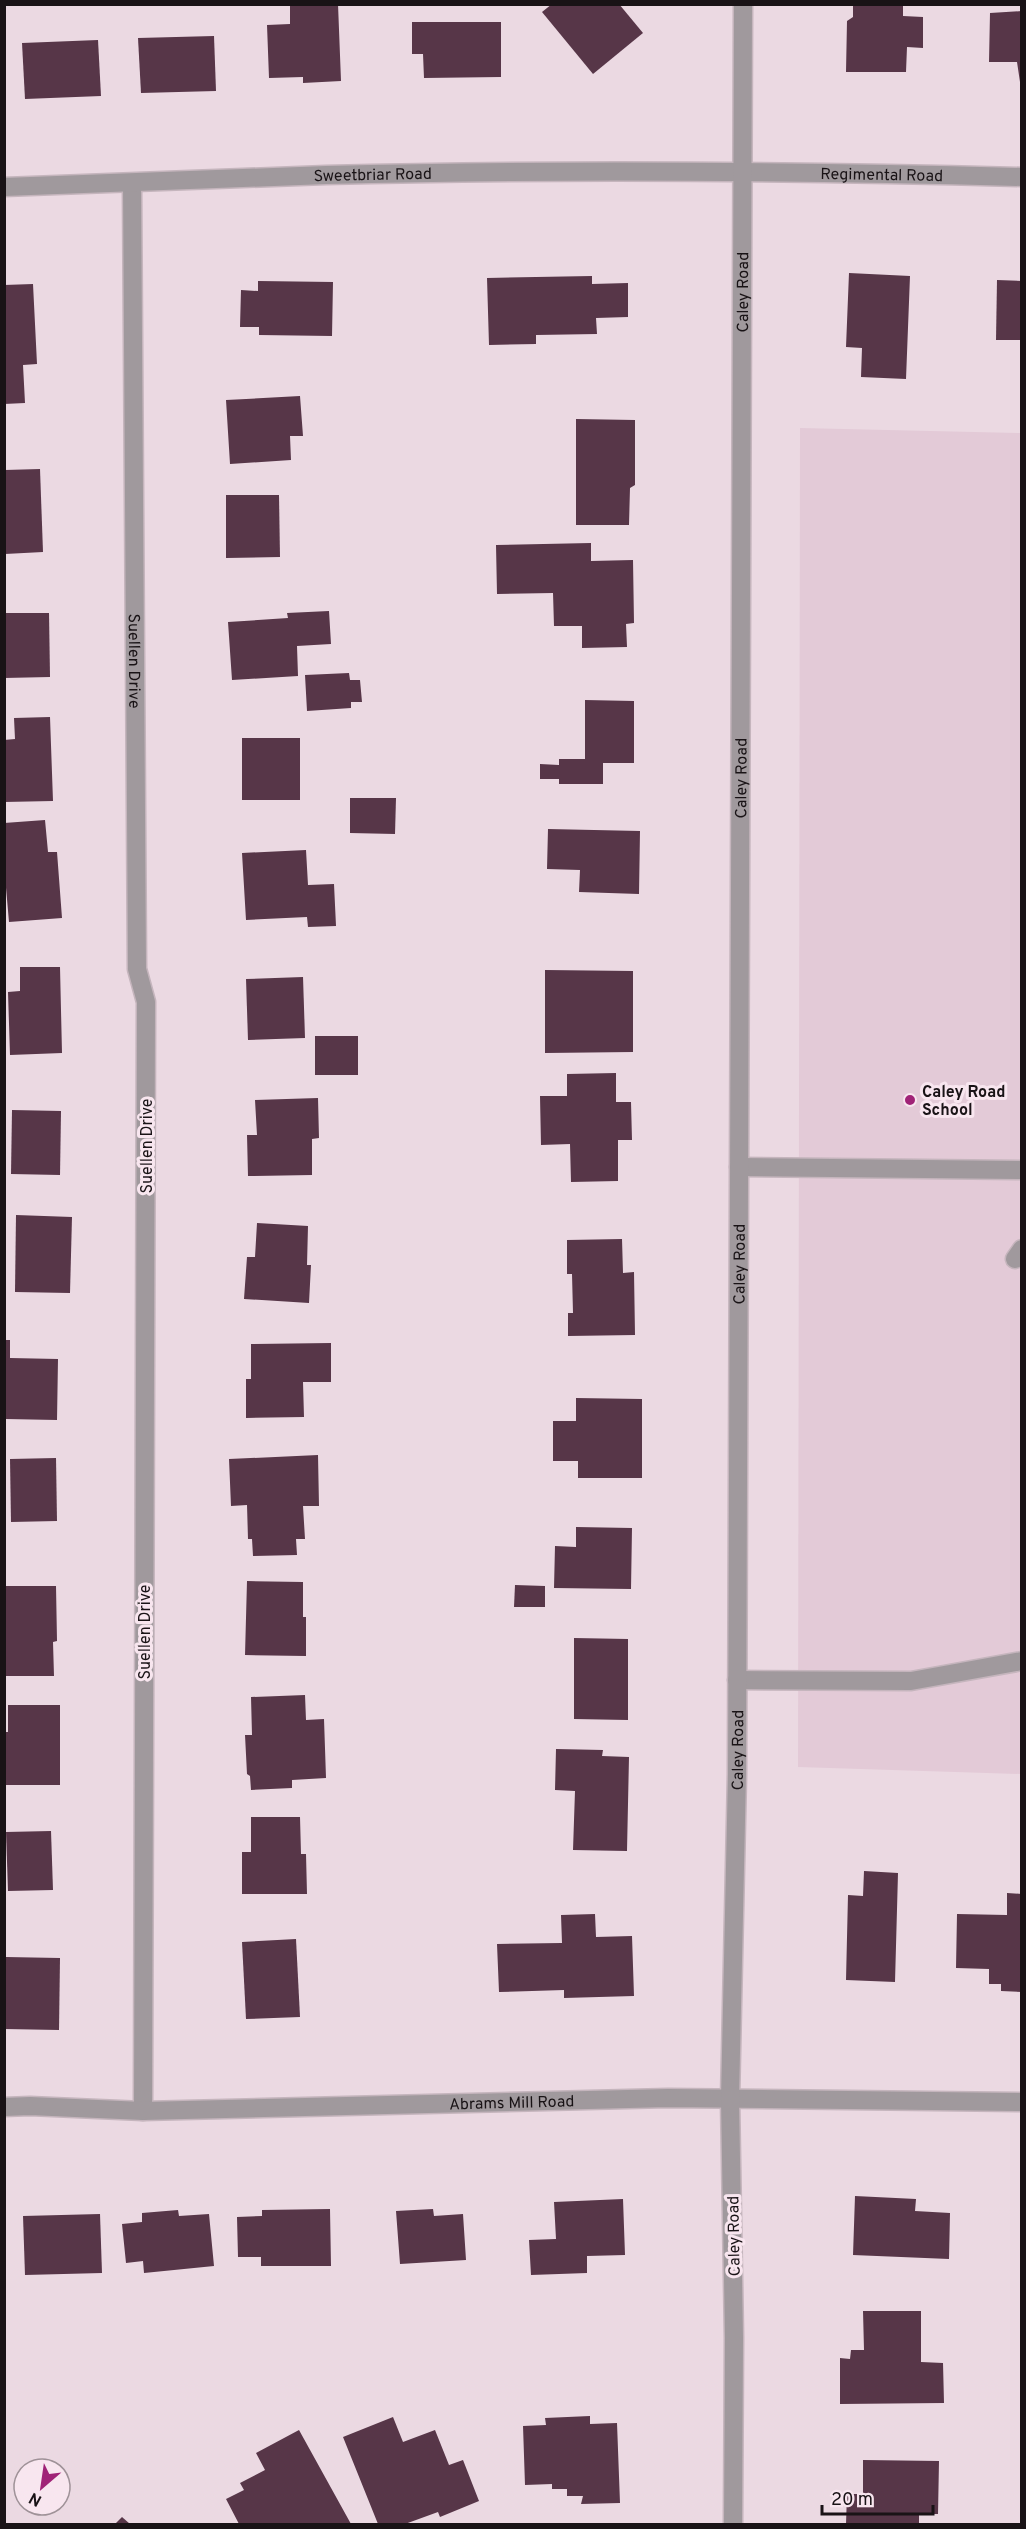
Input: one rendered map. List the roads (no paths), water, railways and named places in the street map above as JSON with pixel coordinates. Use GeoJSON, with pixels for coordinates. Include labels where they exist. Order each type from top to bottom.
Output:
{"type":"FeatureCollection","features":[{"type":"Feature","properties":{"kind":"street","name":"Caley Road"},"geometry":{"type":"LineString","coordinates":[[733,2524],[734,2338],[730,2099],[737,1680],[743,4]]}},
{"type":"Feature","properties":{"kind":"street","name":"Regimental Road"},"geometry":{"type":"LineString","coordinates":[[742,171],[1022,177]]}},
{"type":"Feature","properties":{"kind":"street","name":"Sweetbriar Road"},"geometry":{"type":"LineString","coordinates":[[4,187],[328,175],[742,171]]}},
{"type":"Feature","properties":{"kind":"street","name":"Suellen Drive"},"geometry":{"type":"LineString","coordinates":[[132,183],[136,969],[146,1002],[143,2111]]}},
{"type":"Feature","properties":{"kind":"street"},"geometry":{"type":"LineString","coordinates":[[738,1167],[1022,1170]]}},
{"type":"Feature","properties":{"kind":"street"},"geometry":{"type":"LineString","coordinates":[[737,1680],[911,1681],[1022,1661]]}},
{"type":"Feature","properties":{"kind":"street","name":"Abrams Mill Road"},"geometry":{"type":"LineString","coordinates":[[4,2107],[143,2111],[668,2098],[1022,2102]]}},
{"type":"Feature","properties":{"kind":"place","name":"Caley Road School"},"geometry":{"type":"Point","coordinates":[910,1100]}}]}
